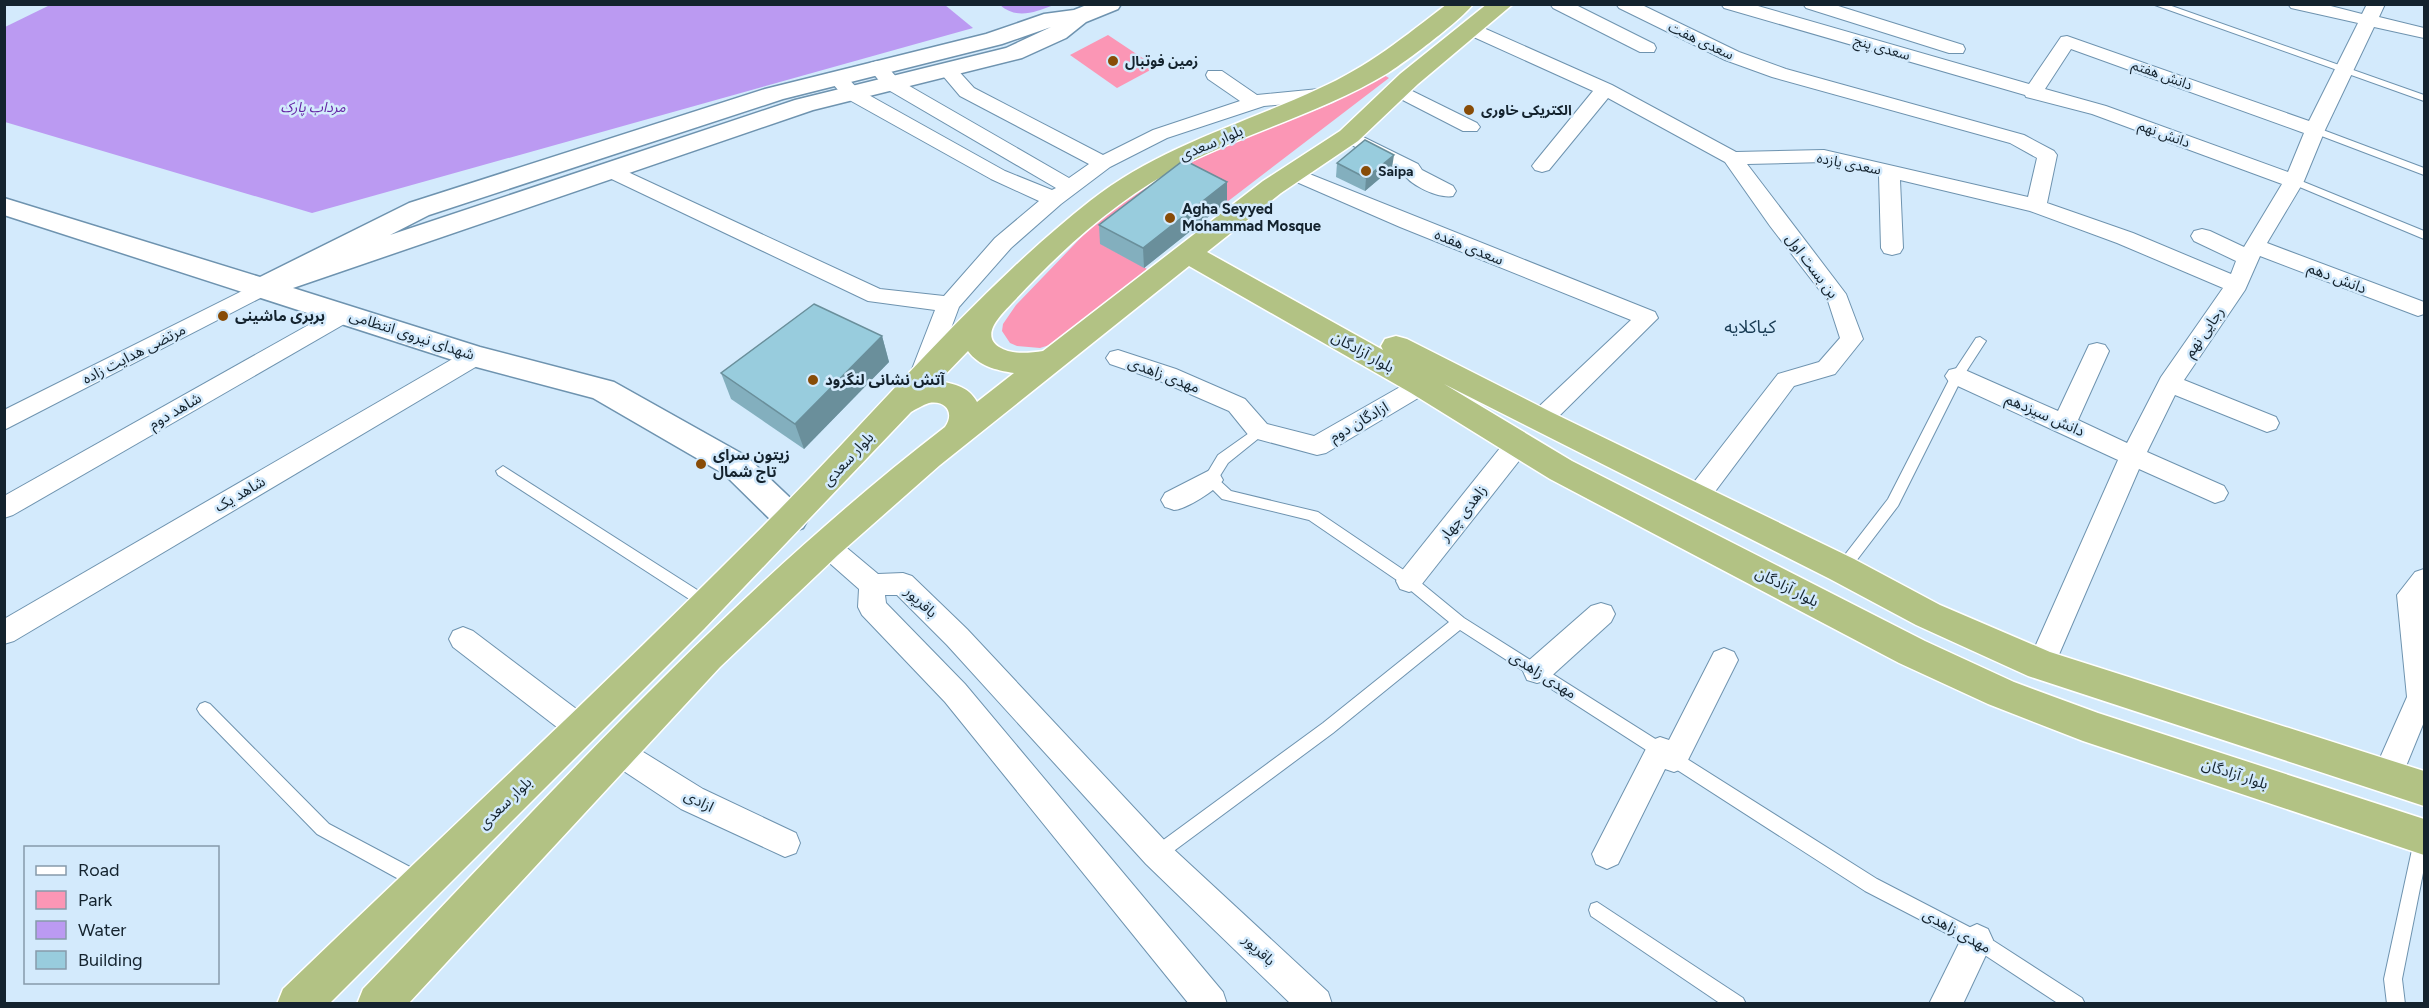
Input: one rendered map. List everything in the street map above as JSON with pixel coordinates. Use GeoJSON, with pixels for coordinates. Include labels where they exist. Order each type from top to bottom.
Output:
{"type":"FeatureCollection","features":[{"type":"Feature","properties":{"kind":"highway","name":"بلوار سعدی"},"geometry":{"type":"LineString","coordinates":[[298,1004],[708,604],[982,316],[1068,233],[1105,202],[1147,174],[1198,147],[1329,94],[1467,17],[1502,4]]}},
{"type":"Feature","properties":{"kind":"highway","name":"بلوار سعدی"},"geometry":{"type":"LineString","coordinates":[[378,1004],[725,637],[826,545],[955,436],[1292,173],[1349,136],[1398,90],[1467,17]]}},
{"type":"Feature","properties":{"kind":"highway","name":"بلوار آزادگان"},"geometry":{"type":"LineString","coordinates":[[1195,249],[1422,385],[1517,445],[1912,652],[2001,693],[2096,729],[2424,836]]}},
{"type":"Feature","properties":{"kind":"highway","name":"بلوار آزادگان"},"geometry":{"type":"LineString","coordinates":[[1195,249],[1842,569],[1928,615],[2041,665],[2424,788]]}},
{"type":"Feature","properties":{"kind":"highway"},"geometry":{"type":"LineString","coordinates":[[982,316],[977,332],[978,340],[987,354],[995,359],[1018,365],[1031,365],[1056,358]]}},
{"type":"Feature","properties":{"kind":"highway"},"geometry":{"type":"LineString","coordinates":[[908,395],[930,392],[953,396],[962,402],[967,418],[963,428],[955,436]]}},
{"type":"Feature","properties":{"kind":"highway"},"geometry":{"type":"LineString","coordinates":[[1517,445],[1540,420]]}},
{"type":"Feature","properties":{"kind":"street"},"geometry":{"type":"LineString","coordinates":[[264,287],[419,209],[774,94],[843,85],[885,76],[947,70],[1014,53],[1058,33],[1078,17],[1110,4]]}},
{"type":"Feature","properties":{"kind":"street"},"geometry":{"type":"LineString","coordinates":[[1559,4],[1647,48]]}},
{"type":"Feature","properties":{"kind":"street","name":"سعدی هفت"},"geometry":{"type":"LineString","coordinates":[[1625,4],[1732,56],[1779,73],[2017,139],[2043,150],[2047,154],[2048,161],[2036,206]]}},
{"type":"Feature","properties":{"kind":"street"},"geometry":{"type":"LineString","coordinates":[[1812,4],[1956,49]]}},
{"type":"Feature","properties":{"kind":"street"},"geometry":{"type":"LineString","coordinates":[[2297,4],[2372,13],[2424,33]]}},
{"type":"Feature","properties":{"kind":"street","name":"سعدی پنج"},"geometry":{"type":"LineString","coordinates":[[1738,6],[2033,93]]}},
{"type":"Feature","properties":{"kind":"street","name":"رجایی نهم"},"geometry":{"type":"LineString","coordinates":[[2041,665],[2133,455],[2169,383],[2236,285],[2294,181],[2343,69],[2372,13]]}},
{"type":"Feature","properties":{"kind":"street"},"geometry":{"type":"LineString","coordinates":[[885,76],[1052,19],[1078,17]]}},
{"type":"Feature","properties":{"kind":"street","name":"سعدی یازده"},"geometry":{"type":"LineString","coordinates":[[1467,17],[1732,158],[1824,156],[2036,206],[2125,238],[2236,285]]}},
{"type":"Feature","properties":{"kind":"street","name":"دانش هفتم"},"geometry":{"type":"LineString","coordinates":[[2033,93],[2067,41],[2315,130]]}},
{"type":"Feature","properties":{"kind":"street"},"geometry":{"type":"LineString","coordinates":[[947,70],[967,93],[1103,163]]}},
{"type":"Feature","properties":{"kind":"street"},"geometry":{"type":"LineString","coordinates":[[1215,75],[1255,103]]}},
{"type":"Feature","properties":{"kind":"street"},"geometry":{"type":"LineString","coordinates":[[885,76],[1062,193]]}},
{"type":"Feature","properties":{"kind":"street"},"geometry":{"type":"LineString","coordinates":[[264,287],[804,105],[843,85]]}},
{"type":"Feature","properties":{"kind":"street"},"geometry":{"type":"LineString","coordinates":[[843,85],[998,175],[1062,193]]}},
{"type":"Feature","properties":{"kind":"street"},"geometry":{"type":"LineString","coordinates":[[1542,166],[1605,89]]}},
{"type":"Feature","properties":{"kind":"street"},"geometry":{"type":"LineString","coordinates":[[1398,90],[1470,127]]}},
{"type":"Feature","properties":{"kind":"street","name":"دانش نهم"},"geometry":{"type":"LineString","coordinates":[[2033,93],[2099,110],[2294,181]]}},
{"type":"Feature","properties":{"kind":"street"},"geometry":{"type":"LineString","coordinates":[[908,395],[949,304],[1004,243],[1062,193],[1103,163],[1160,134],[1255,103],[1329,94]]}},
{"type":"Feature","properties":{"kind":"street"},"geometry":{"type":"LineString","coordinates":[[1349,136],[1411,168],[1413,174],[1446,191]]}},
{"type":"Feature","properties":{"kind":"street","name":"بن بست اول"},"geometry":{"type":"LineString","coordinates":[[1696,498],[1786,380],[1827,368],[1852,339],[1838,299],[1777,221],[1732,158]]}},
{"type":"Feature","properties":{"kind":"street"},"geometry":{"type":"LineString","coordinates":[[609,170],[876,297],[949,304]]}},
{"type":"Feature","properties":{"kind":"street"},"geometry":{"type":"LineString","coordinates":[[1889,172],[1892,248]]}},
{"type":"Feature","properties":{"kind":"street","name":"سعدی هفده"},"geometry":{"type":"LineString","coordinates":[[1292,173],[1407,222],[1647,318],[1540,420]]}},
{"type":"Feature","properties":{"kind":"street","name":"شهدای نیروی انتظامی"},"geometry":{"type":"LineString","coordinates":[[4,206],[476,356],[603,390],[735,465],[791,519]]}},
{"type":"Feature","properties":{"kind":"street","name":"دانش دهم"},"geometry":{"type":"LineString","coordinates":[[2202,236],[2418,308]]}},
{"type":"Feature","properties":{"kind":"street","name":"مرتضی هدایت زاده"},"geometry":{"type":"LineString","coordinates":[[4,421],[264,287]]}},
{"type":"Feature","properties":{"kind":"street","name":"شاهد دوم"},"geometry":{"type":"LineString","coordinates":[[4,508],[345,314]]}},
{"type":"Feature","properties":{"kind":"street"},"geometry":{"type":"LineString","coordinates":[[2064,424],[2097,351]]}},
{"type":"Feature","properties":{"kind":"street","name":"شاهد یک"},"geometry":{"type":"LineString","coordinates":[[4,633],[476,356]]}},
{"type":"Feature","properties":{"kind":"street","name":"مهدی زاهدی"},"geometry":{"type":"LineString","coordinates":[[1118,358],[1168,375],[1237,405],[1259,431]]}},
{"type":"Feature","properties":{"kind":"street","name":"دانش سیزدهم"},"geometry":{"type":"LineString","coordinates":[[1957,376],[2215,493]]}},
{"type":"Feature","properties":{"kind":"street"},"geometry":{"type":"LineString","coordinates":[[2169,383],[2266,423]]}},
{"type":"Feature","properties":{"kind":"street","name":"ازادگان دوم"},"geometry":{"type":"LineString","coordinates":[[1259,431],[1317,446],[1422,385]]}},
{"type":"Feature","properties":{"kind":"street","name":"زاهدی چهار"},"geometry":{"type":"LineString","coordinates":[[1409,581],[1517,445]]}},
{"type":"Feature","properties":{"kind":"street"},"geometry":{"type":"LineString","coordinates":[[1174,500],[1210,480]]}},
{"type":"Feature","properties":{"kind":"street"},"geometry":{"type":"LineString","coordinates":[[826,545],[872,585],[872,607],[955,693],[1211,1004]]}},
{"type":"Feature","properties":{"kind":"street"},"geometry":{"type":"LineString","coordinates":[[2387,776],[2421,697],[2410,596],[2424,580]]}},
{"type":"Feature","properties":{"kind":"street","name":"باقرپور"},"geometry":{"type":"LineString","coordinates":[[872,585],[903,584],[957,637],[1157,854],[1316,1004]]}},
{"type":"Feature","properties":{"kind":"street"},"geometry":{"type":"LineString","coordinates":[[1536,671],[1601,614]]}},
{"type":"Feature","properties":{"kind":"street"},"geometry":{"type":"LineString","coordinates":[[463,639],[581,729]]}},
{"type":"Feature","properties":{"kind":"street"},"geometry":{"type":"LineString","coordinates":[[1607,854],[1724,660]]}},
{"type":"Feature","properties":{"kind":"street","name":"ازادی"},"geometry":{"type":"LineString","coordinates":[[617,752],[692,799],[785,843]]}},
{"type":"Feature","properties":{"kind":"street"},"geometry":{"type":"LineString","coordinates":[[1946,1004],[1977,940]]}},
{"type":"Feature","properties":{"kind":"lane"},"geometry":{"type":"LineString","coordinates":[[2156,4],[2424,98]]}},
{"type":"Feature","properties":{"kind":"lane"},"geometry":{"type":"LineString","coordinates":[[2315,130],[2424,172]]}},
{"type":"Feature","properties":{"kind":"lane"},"geometry":{"type":"LineString","coordinates":[[2294,181],[2424,235]]}},
{"type":"Feature","properties":{"kind":"lane"},"geometry":{"type":"LineString","coordinates":[[1842,569],[1893,502],[1957,376],[1980,342]]}},
{"type":"Feature","properties":{"kind":"lane"},"geometry":{"type":"LineString","coordinates":[[1210,480],[1223,459],[1259,431]]}},
{"type":"Feature","properties":{"kind":"lane"},"geometry":{"type":"LineString","coordinates":[[503,471],[708,604]]}},
{"type":"Feature","properties":{"kind":"lane","name":"مهدی زاهدی"},"geometry":{"type":"LineString","coordinates":[[1210,480],[1227,495],[1312,516],[1409,581],[1459,622],[1870,885],[1977,940],[2076,1004]]}},
{"type":"Feature","properties":{"kind":"lane"},"geometry":{"type":"LineString","coordinates":[[1157,854],[1328,728],[1459,622]]}},
{"type":"Feature","properties":{"kind":"lane"},"geometry":{"type":"LineString","coordinates":[[205,709],[323,829],[423,883]]}},
{"type":"Feature","properties":{"kind":"lane"},"geometry":{"type":"LineString","coordinates":[[2396,1004],[2393,979],[2424,836]]}},
{"type":"Feature","properties":{"kind":"lane"},"geometry":{"type":"LineString","coordinates":[[1597,910],[1737,1004]]}},
{"type":"Feature","properties":{"kind":"green space","name":"زمین فوتبال"},"geometry":{"type":"Polygon","coordinates":[[[1108,35],[1156,67],[1117,88],[1070,55],[1108,35]]]}},
{"type":"Feature","properties":{"kind":"green space"},"geometry":{"type":"Polygon","coordinates":[[[1384,75],[1389,78],[1227,202],[1184,180],[1101,244],[1147,269],[1059,342],[1040,348],[1017,346],[1010,343],[1002,331],[1003,324],[1016,305],[1096,222],[1152,181],[1228,145],[1333,103],[1384,75]]]}},
{"type":"Feature","properties":{"kind":"water","name":"مرداب پارک"},"geometry":{"type":"Polygon","coordinates":[[[50,5],[945,5],[973,28],[312,213],[5,122],[5,27],[50,5]]]}},
{"type":"Feature","properties":{"kind":"water"},"geometry":{"type":"Polygon","coordinates":[[[1000,5],[1054,5],[1033,12],[1020,13],[1006,10],[1000,5]]]}},
{"type":"Feature","properties":{"kind":"building"},"geometry":{"type":"Polygon","coordinates":[[[1365,140],[1394,155],[1366,178],[1337,163],[1365,140]]]}},
{"type":"Feature","properties":{"kind":"building"},"geometry":{"type":"Polygon","coordinates":[[[1184,160],[1227,182],[1143,248],[1099,225],[1184,160]]]}},
{"type":"Feature","properties":{"kind":"building"},"geometry":{"type":"Polygon","coordinates":[[[814,304],[882,336],[795,424],[721,373],[814,304]]]}},
{"type":"Feature","properties":{"kind":"place","name":"زمین فوتبال"},"geometry":{"type":"Point","coordinates":[1113,61]}},
{"type":"Feature","properties":{"kind":"place","name":"الکتریکی خاوری"},"geometry":{"type":"Point","coordinates":[1469,110]}},
{"type":"Feature","properties":{"kind":"place","name":"Saipa"},"geometry":{"type":"Point","coordinates":[1366,171]}},
{"type":"Feature","properties":{"kind":"place","name":"Agha Seyyed Mohammad Mosque"},"geometry":{"type":"Point","coordinates":[1170,218]}},
{"type":"Feature","properties":{"kind":"place","name":"بربری ماشینی"},"geometry":{"type":"Point","coordinates":[223,316]}},
{"type":"Feature","properties":{"kind":"place","name":"آتش نشانی لنگرود"},"geometry":{"type":"Point","coordinates":[813,380]}},
{"type":"Feature","properties":{"kind":"place","name":"زیتون سرای تاج شمال"},"geometry":{"type":"Point","coordinates":[701,464]}},
{"type":"Feature","properties":{"kind":"district","name":"کیاکلایه"},"geometry":{"type":"Point","coordinates":[1750,327]}}]}
